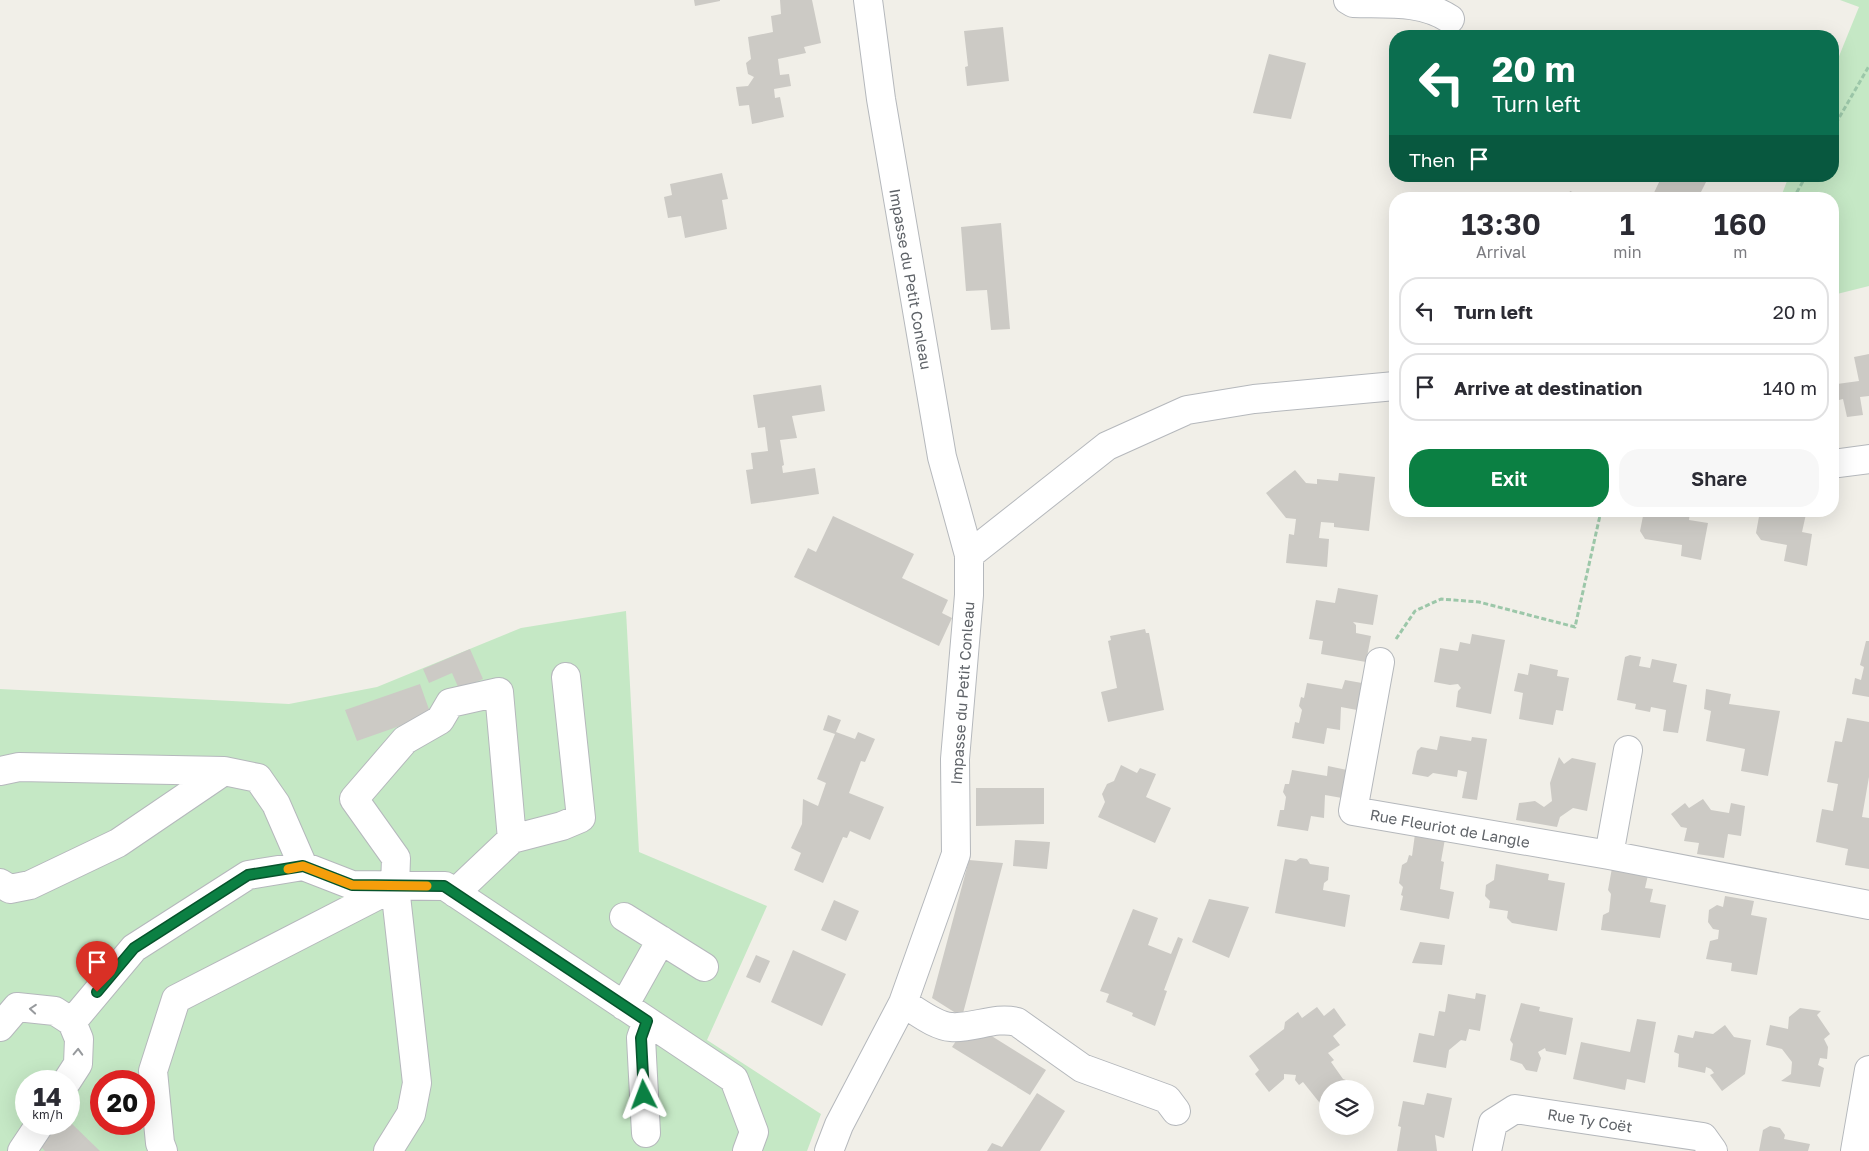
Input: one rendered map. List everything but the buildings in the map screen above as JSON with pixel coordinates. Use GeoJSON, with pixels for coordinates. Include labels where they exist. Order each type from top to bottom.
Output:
{"type":"FeatureCollection","features":[{"type":"Feature","properties":{"kind":"street","name":"Impasse du Petit Conleau"},"geometry":{"type":"LineString","coordinates":[[829,1151],[839,1125],[903,1003],[956,854],[955,760],[969,595],[969,555],[942,457],[881,98],[868,0]]}},
{"type":"Feature","properties":{"kind":"street"},"geometry":{"type":"LineString","coordinates":[[1348,0],[1353,3],[1398,2],[1422,6],[1441,12],[1450,19]]}},
{"type":"Feature","properties":{"kind":"street"},"geometry":{"type":"LineString","coordinates":[[969,555],[1107,446],[1187,410],[1254,399],[1389,387]]}},
{"type":"Feature","properties":{"kind":"street"},"geometry":{"type":"LineString","coordinates":[[1839,463],[1869,459]]}},
{"type":"Feature","properties":{"kind":"street","name":"Rue Fleuriot de Langle"},"geometry":{"type":"LineString","coordinates":[[1380,662],[1353,811],[1609,855],[1869,905]]}},
{"type":"Feature","properties":{"kind":"street"},"geometry":{"type":"LineString","coordinates":[[455,893],[512,839],[562,826],[581,818],[566,677]]}},
{"type":"Feature","properties":{"kind":"street"},"geometry":{"type":"LineString","coordinates":[[388,1151],[411,1114],[417,1083],[395,887],[396,858],[354,799],[405,740],[440,720],[450,703],[499,692],[512,839]]}},
{"type":"Feature","properties":{"kind":"street"},"geometry":{"type":"LineString","coordinates":[[1609,855],[1628,750]]}},
{"type":"Feature","properties":{"kind":"street"},"geometry":{"type":"LineString","coordinates":[[0,771],[19,767],[224,771],[258,778],[276,804],[303,866]]}},
{"type":"Feature","properties":{"kind":"street"},"geometry":{"type":"LineString","coordinates":[[0,883],[10,889],[30,885],[118,843],[224,771]]}},
{"type":"Feature","properties":{"kind":"street"},"geometry":{"type":"LineString","coordinates":[[72,1022],[134,948],[248,875],[303,866],[352,885],[395,887],[444,886],[734,1079],[754,1132],[747,1151]]}},
{"type":"Feature","properties":{"kind":"street"},"geometry":{"type":"LineString","coordinates":[[163,1151],[153,1071],[176,999],[395,887]]}},
{"type":"Feature","properties":{"kind":"street"},"geometry":{"type":"LineString","coordinates":[[624,917],[704,967]]}},
{"type":"Feature","properties":{"kind":"street"},"geometry":{"type":"LineString","coordinates":[[624,1006],[660,940]]}},
{"type":"Feature","properties":{"kind":"street"},"geometry":{"type":"LineString","coordinates":[[903,1003],[942,1025],[953,1028],[1007,1019],[1017,1022],[1082,1068],[1167,1099],[1176,1111]]}},
{"type":"Feature","properties":{"kind":"street"},"geometry":{"type":"LineString","coordinates":[[1,1023],[17,1007],[55,1011],[72,1022],[79,1039],[78,1064],[74,1070]]}},
{"type":"Feature","properties":{"kind":"street"},"geometry":{"type":"LineString","coordinates":[[646,1133],[641,1038],[647,1021]]}},
{"type":"Feature","properties":{"kind":"street"},"geometry":{"type":"LineString","coordinates":[[1855,1151],[1869,1070]]}},
{"type":"Feature","properties":{"kind":"street","name":"Rue Ty Coët"},"geometry":{"type":"LineString","coordinates":[[1487,1151],[1493,1123],[1515,1109],[1703,1138],[1713,1151]]}},
{"type":"Feature","properties":{"kind":"street"},"geometry":{"type":"LineString","coordinates":[[22,1151],[33,1135]]}},
{"type":"Feature","properties":{"kind":"path"},"geometry":{"type":"LineString","coordinates":[[1839,118],[1869,66]]}},
{"type":"Feature","properties":{"kind":"path"},"geometry":{"type":"LineString","coordinates":[[1380,662],[1415,611],[1441,599],[1479,602],[1575,627],[1601,517]]}},
{"type":"Feature","properties":{"kind":"green space"},"geometry":{"type":"Polygon","coordinates":[[[1840,0],[1869,0],[1869,286],[1839,294],[1839,192],[1783,192],[1787,182],[1839,182],[1839,56],[1859,7],[1840,0]]]}},
{"type":"Feature","properties":{"kind":"green space"},"geometry":{"type":"Polygon","coordinates":[[[626,611],[639,852],[767,906],[707,1040],[821,1114],[807,1151],[0,1151],[0,689],[289,704],[377,687],[521,628],[626,611]]]}},
{"type":"Feature","properties":{"kind":"slow traffic"},"geometry":{"type":"LineString","coordinates":[[288,869],[303,866],[352,885],[427,886]]}},
{"type":"Feature","properties":{"kind":"route"},"geometry":{"type":"LineString","coordinates":[[97,992],[134,948],[248,875],[303,866],[352,885],[395,887],[444,886],[647,1021],[641,1038],[644,1095]]}}]}
